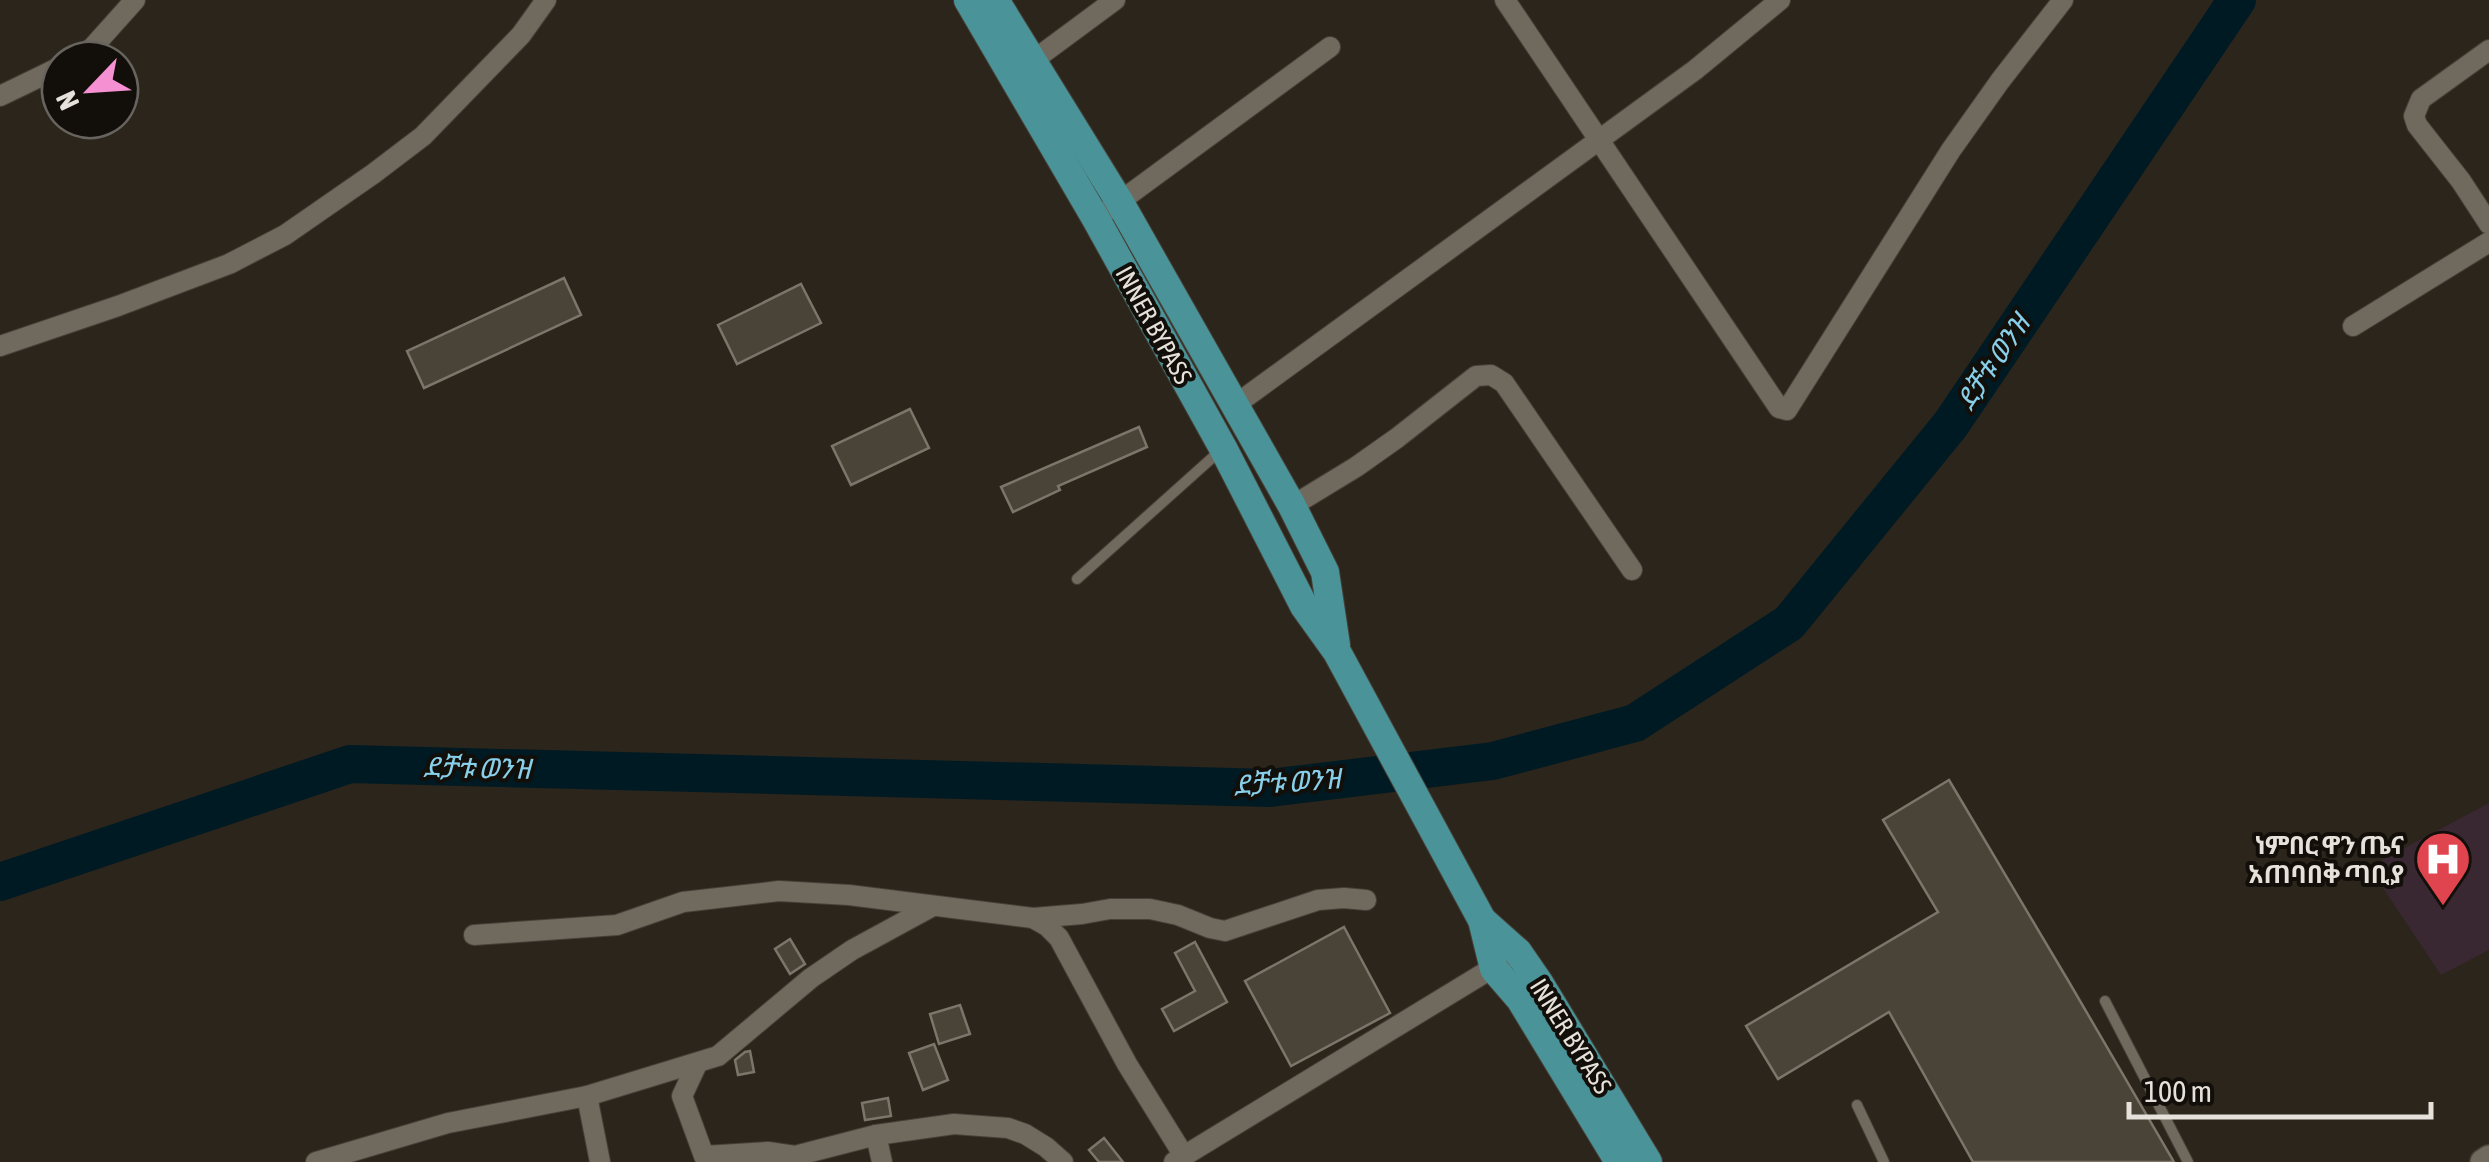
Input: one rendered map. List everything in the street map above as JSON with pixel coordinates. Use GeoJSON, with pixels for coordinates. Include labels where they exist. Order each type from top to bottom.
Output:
{"type":"FeatureCollection","features":[{"type":"Feature","properties":{"kind":"main road","name":"INNER BYPASS"},"geometry":{"type":"LineString","coordinates":[[968,0],[1119,201],[1235,405],[1326,572],[1337,652]]}},
{"type":"Feature","properties":{"kind":"main road","name":"INNER BYPASS"},"geometry":{"type":"LineString","coordinates":[[996,0],[1023,69],[1096,220],[1223,448],[1304,606],[1337,652],[1482,920],[1494,969],[1520,999],[1620,1162]]}},
{"type":"Feature","properties":{"kind":"main road","name":"INNER BYPASS"},"geometry":{"type":"LineString","coordinates":[[1482,920],[1518,952],[1540,984],[1648,1162]]}},
{"type":"Feature","properties":{"kind":"street"},"geometry":{"type":"LineString","coordinates":[[99,40],[135,0]]}},
{"type":"Feature","properties":{"kind":"street"},"geometry":{"type":"LineString","coordinates":[[0,346],[229,264],[285,236],[422,136],[521,35],[546,0]]}},
{"type":"Feature","properties":{"kind":"street"},"geometry":{"type":"LineString","coordinates":[[1023,69],[1115,0]]}},
{"type":"Feature","properties":{"kind":"street"},"geometry":{"type":"LineString","coordinates":[[1506,0],[1780,408],[1787,410],[1951,150],[2064,0]]}},
{"type":"Feature","properties":{"kind":"street"},"geometry":{"type":"LineString","coordinates":[[1235,405],[1694,70],[1780,0]]}},
{"type":"Feature","properties":{"kind":"street"},"geometry":{"type":"LineString","coordinates":[[1096,220],[1330,47]]}},
{"type":"Feature","properties":{"kind":"street"},"geometry":{"type":"LineString","coordinates":[[2489,50],[2421,99],[2414,116],[2489,224]]}},
{"type":"Feature","properties":{"kind":"street"},"geometry":{"type":"LineString","coordinates":[[0,96],[40,77]]}},
{"type":"Feature","properties":{"kind":"street"},"geometry":{"type":"LineString","coordinates":[[2353,326],[2489,242]]}},
{"type":"Feature","properties":{"kind":"street"},"geometry":{"type":"LineString","coordinates":[[1292,506],[1397,438],[1476,376],[1491,375],[1504,383],[1632,570]]}},
{"type":"Feature","properties":{"kind":"street"},"geometry":{"type":"LineString","coordinates":[[474,935],[617,926],[684,902],[779,891],[849,895],[1033,918],[1150,908],[1225,930],[1318,900],[1366,900]]}},
{"type":"Feature","properties":{"kind":"street"},"geometry":{"type":"LineString","coordinates":[[316,1162],[448,1124],[588,1096],[718,1056],[811,978],[852,950],[931,907]]}},
{"type":"Feature","properties":{"kind":"street"},"geometry":{"type":"LineString","coordinates":[[1065,949],[1082,914]]}},
{"type":"Feature","properties":{"kind":"street"},"geometry":{"type":"LineString","coordinates":[[1033,918],[1059,938],[1179,1159],[1518,952]]}},
{"type":"Feature","properties":{"kind":"street"},"geometry":{"type":"LineString","coordinates":[[697,1064],[682,1096],[704,1156],[768,1152],[795,1156],[876,1136],[954,1124],[1008,1128],[1026,1134],[1063,1162]]}},
{"type":"Feature","properties":{"kind":"street"},"geometry":{"type":"LineString","coordinates":[[588,1096],[600,1162]]}},
{"type":"Feature","properties":{"kind":"street"},"geometry":{"type":"LineString","coordinates":[[876,1136],[882,1162]]}},
{"type":"Feature","properties":{"kind":"lane"},"geometry":{"type":"LineString","coordinates":[[1077,580],[1223,448]]}},
{"type":"Feature","properties":{"kind":"lane"},"geometry":{"type":"LineString","coordinates":[[2106,1001],[2188,1162]]}},
{"type":"Feature","properties":{"kind":"lane"},"geometry":{"type":"LineString","coordinates":[[1857,1105],[1884,1162]]}},
{"type":"Feature","properties":{"kind":"shaded area","name":"ነምበር ዋን ጤና አጠባበቅ ጣቢያ"},"geometry":{"type":"Polygon","coordinates":[[[2489,803],[2489,950],[2441,975],[2369,867],[2489,803]]]}},
{"type":"Feature","properties":{"kind":"building"},"geometry":{"type":"Polygon","coordinates":[[[564,278],[581,315],[424,388],[407,351],[564,278]]]}},
{"type":"Feature","properties":{"kind":"building"},"geometry":{"type":"Polygon","coordinates":[[[801,284],[821,323],[737,364],[718,325],[801,284]]]}},
{"type":"Feature","properties":{"kind":"building"},"geometry":{"type":"Polygon","coordinates":[[[910,409],[929,448],[851,485],[832,446],[910,409]]]}},
{"type":"Feature","properties":{"kind":"building"},"geometry":{"type":"Polygon","coordinates":[[[1139,427],[1147,447],[1058,486],[1060,490],[1013,512],[1001,487],[1139,427]]]}},
{"type":"Feature","properties":{"kind":"building"},"geometry":{"type":"Polygon","coordinates":[[[1949,780],[2174,1162],[1973,1162],[1889,1012],[1778,1079],[1746,1026],[1938,912],[1883,820],[1949,780]]]}},
{"type":"Feature","properties":{"kind":"building"},"geometry":{"type":"Polygon","coordinates":[[[1344,927],[1390,1013],[1291,1066],[1245,981],[1344,927]]]}},
{"type":"Feature","properties":{"kind":"building"},"geometry":{"type":"Polygon","coordinates":[[[790,939],[805,964],[790,974],[775,949],[790,939]]]}},
{"type":"Feature","properties":{"kind":"building"},"geometry":{"type":"Polygon","coordinates":[[[1195,942],[1227,1002],[1174,1031],[1162,1009],[1195,991],[1175,953],[1195,942]]]}},
{"type":"Feature","properties":{"kind":"building"},"geometry":{"type":"Polygon","coordinates":[[[960,1005],[970,1034],[939,1044],[930,1014],[960,1005]]]}},
{"type":"Feature","properties":{"kind":"building"},"geometry":{"type":"Polygon","coordinates":[[[934,1044],[948,1080],[923,1090],[909,1053],[934,1044]]]}},
{"type":"Feature","properties":{"kind":"building"},"geometry":{"type":"Polygon","coordinates":[[[750,1051],[754,1072],[738,1075],[735,1060],[750,1051]]]}},
{"type":"Feature","properties":{"kind":"building"},"geometry":{"type":"Polygon","coordinates":[[[888,1098],[891,1116],[865,1120],[862,1103],[888,1098]]]}},
{"type":"Feature","properties":{"kind":"building"},"geometry":{"type":"Polygon","coordinates":[[[1104,1138],[1123,1162],[1099,1162],[1089,1150],[1104,1138]]]}},
{"type":"Feature","properties":{"kind":"waterway","name":"ደቻቱ ወንዝ"},"geometry":{"type":"LineString","coordinates":[[0,882],[350,764],[1270,788],[1493,761],[1635,723],[1789,623],[1951,424],[2237,0]]}},
{"type":"Feature","properties":{"kind":"place","name":"ነምበር ዋን ጤና አጠባበቅ ጣቢያ"},"geometry":{"type":"Point","coordinates":[2443,908]}}]}
